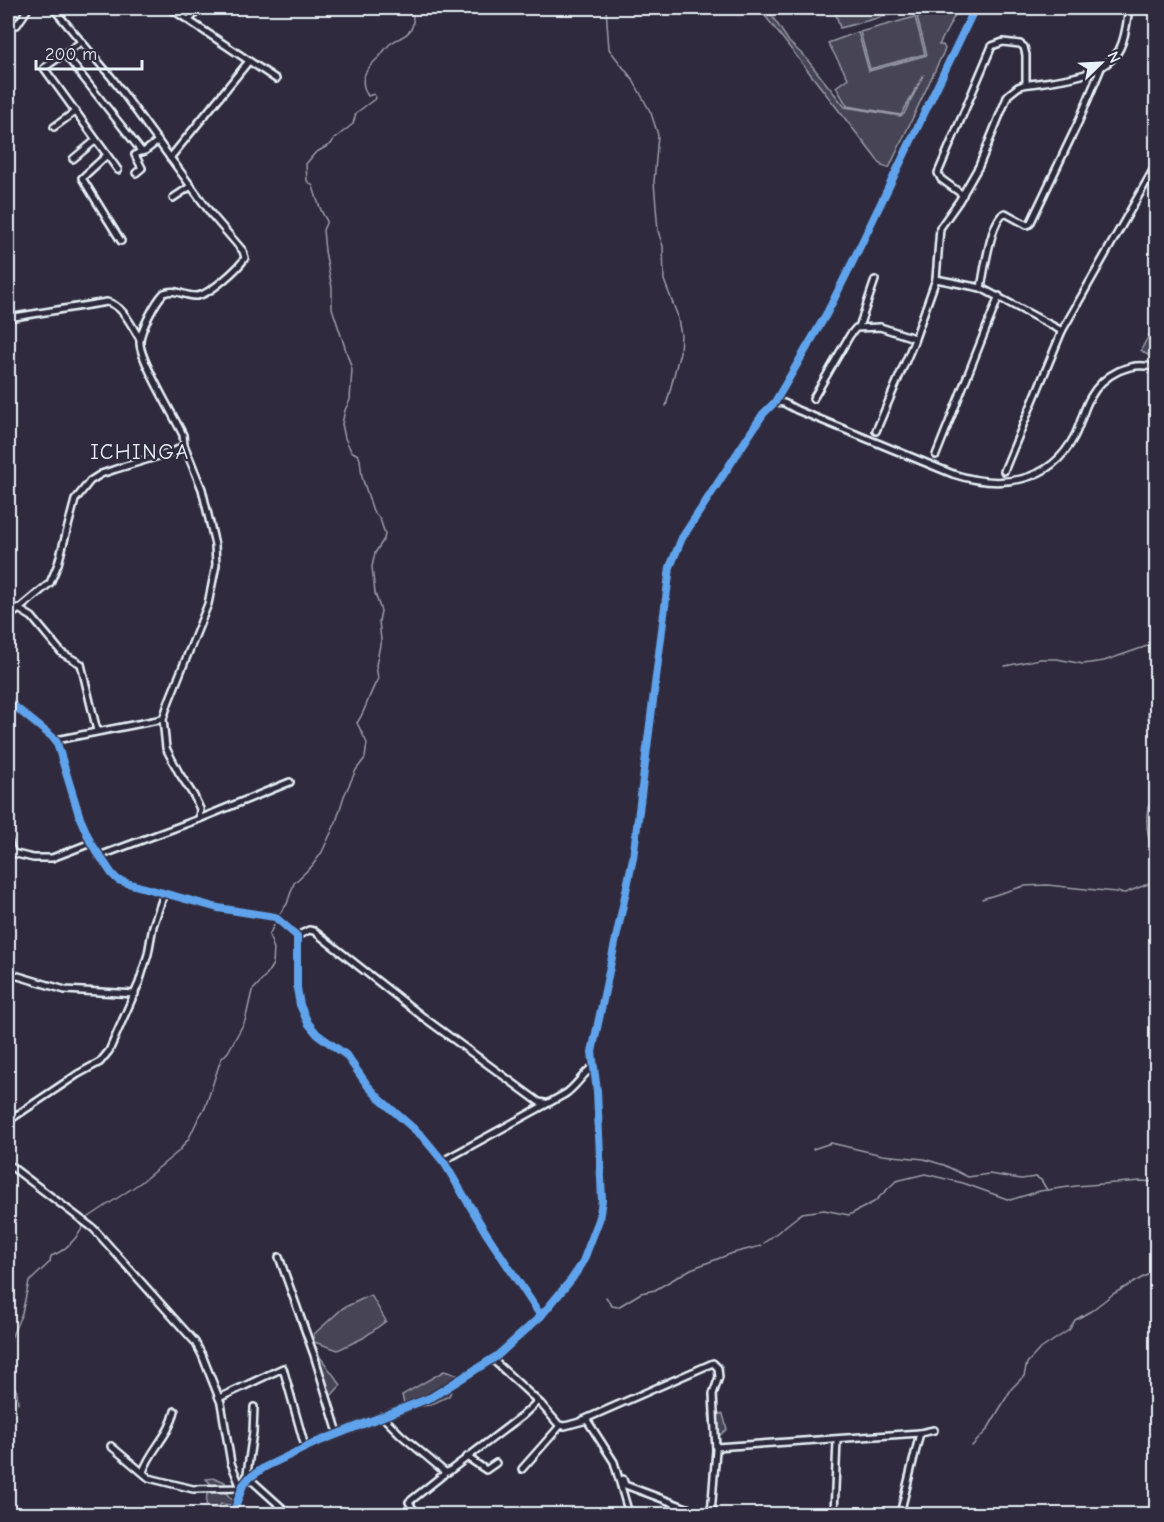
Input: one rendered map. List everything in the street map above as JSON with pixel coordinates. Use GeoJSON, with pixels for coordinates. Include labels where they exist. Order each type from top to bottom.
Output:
{"type":"FeatureCollection","features":[{"type":"Feature","properties":{"kind":"street"},"geometry":{"type":"LineString","coordinates":[[53,8],[112,78],[212,215],[243,251],[245,258],[205,293],[196,296],[172,291],[164,293],[140,339]]}},
{"type":"Feature","properties":{"kind":"street"},"geometry":{"type":"LineString","coordinates":[[170,8],[276,79]]}},
{"type":"Feature","properties":{"kind":"street"},"geometry":{"type":"LineString","coordinates":[[189,20],[200,8]]}},
{"type":"Feature","properties":{"kind":"street"},"geometry":{"type":"LineString","coordinates":[[233,1515],[241,1488],[247,1480],[265,1467],[338,1433],[439,1394],[492,1359],[540,1316],[579,1270],[599,1220],[602,1200],[597,1091],[592,1052],[633,858],[670,567],[682,538],[764,414],[775,402],[827,313],[975,8]]}},
{"type":"Feature","properties":{"kind":"street"},"geometry":{"type":"LineString","coordinates":[[876,431],[936,279],[940,228],[963,195],[979,166],[1005,99],[1012,90],[1026,84],[1086,74],[1101,68],[1122,46],[1129,8]]}},
{"type":"Feature","properties":{"kind":"street"},"geometry":{"type":"LineString","coordinates":[[8,18],[16,25],[27,10]]}},
{"type":"Feature","properties":{"kind":"street"},"geometry":{"type":"LineString","coordinates":[[81,42],[44,68],[118,170]]}},
{"type":"Feature","properties":{"kind":"street"},"geometry":{"type":"LineString","coordinates":[[963,195],[941,179],[938,173],[992,46],[1003,42],[1020,44],[1024,47],[1026,84]]}},
{"type":"Feature","properties":{"kind":"street"},"geometry":{"type":"LineString","coordinates":[[64,53],[141,151]]}},
{"type":"Feature","properties":{"kind":"street"},"geometry":{"type":"LineString","coordinates":[[170,158],[249,61]]}},
{"type":"Feature","properties":{"kind":"street"},"geometry":{"type":"LineString","coordinates":[[981,288],[993,232],[1000,215],[1005,213],[1027,225],[1030,224],[1078,123],[1101,68]]}},
{"type":"Feature","properties":{"kind":"street"},"geometry":{"type":"LineString","coordinates":[[54,127],[76,111]]}},
{"type":"Feature","properties":{"kind":"street"},"geometry":{"type":"LineString","coordinates":[[73,159],[96,140]]}},
{"type":"Feature","properties":{"kind":"street"},"geometry":{"type":"LineString","coordinates":[[136,173],[142,168],[135,156],[141,151],[146,151],[158,141]]}},
{"type":"Feature","properties":{"kind":"street"},"geometry":{"type":"LineString","coordinates":[[107,155],[82,178],[121,241]]}},
{"type":"Feature","properties":{"kind":"street"},"geometry":{"type":"LineString","coordinates":[[1004,471],[1062,331],[1156,165]]}},
{"type":"Feature","properties":{"kind":"street"},"geometry":{"type":"LineString","coordinates":[[173,198],[191,186]]}},
{"type":"Feature","properties":{"kind":"street"},"geometry":{"type":"LineString","coordinates":[[936,279],[981,288],[1062,331]]}},
{"type":"Feature","properties":{"kind":"street"},"geometry":{"type":"LineString","coordinates":[[860,327],[875,280]]}},
{"type":"Feature","properties":{"kind":"street"},"geometry":{"type":"LineString","coordinates":[[936,455],[999,296]]}},
{"type":"Feature","properties":{"kind":"street"},"geometry":{"type":"LineString","coordinates":[[8,318],[107,302],[114,304],[140,339],[143,356],[183,435],[184,445],[202,489],[215,545],[216,565],[208,603],[163,720],[166,748],[203,814],[208,816]]}},
{"type":"Feature","properties":{"kind":"street"},"geometry":{"type":"LineString","coordinates":[[813,399],[850,334],[856,328],[880,327],[914,338]]}},
{"type":"Feature","properties":{"kind":"street"},"geometry":{"type":"LineString","coordinates":[[775,402],[784,403],[953,474],[984,482],[1001,482],[1035,474],[1050,466],[1063,454],[1076,433],[1090,397],[1108,378],[1132,366],[1145,365],[1156,368]]}},
{"type":"Feature","properties":{"kind":"street"},"geometry":{"type":"LineString","coordinates":[[8,618],[17,608],[50,583],[58,564],[75,500],[90,481],[101,474],[178,450],[184,445]]}},
{"type":"Feature","properties":{"kind":"street"},"geometry":{"type":"LineString","coordinates":[[17,608],[37,622],[62,653],[81,664],[97,731]]}},
{"type":"Feature","properties":{"kind":"street"},"geometry":{"type":"LineString","coordinates":[[8,701],[56,740],[80,818],[91,843],[118,880],[225,910],[277,918],[297,936],[297,988],[300,1005],[308,1023],[317,1034],[346,1055],[368,1086],[422,1136],[443,1161],[540,1316]]}},
{"type":"Feature","properties":{"kind":"street"},"geometry":{"type":"LineString","coordinates":[[56,740],[163,720]]}},
{"type":"Feature","properties":{"kind":"street"},"geometry":{"type":"LineString","coordinates":[[99,856],[208,816],[290,782]]}},
{"type":"Feature","properties":{"kind":"street"},"geometry":{"type":"LineString","coordinates":[[199,819],[200,809]]}},
{"type":"Feature","properties":{"kind":"street"},"geometry":{"type":"LineString","coordinates":[[8,840],[10,852],[33,858],[52,858],[91,843]]}},
{"type":"Feature","properties":{"kind":"street"},"geometry":{"type":"LineString","coordinates":[[8,1121],[105,1057],[119,1033],[135,994],[164,894]]}},
{"type":"Feature","properties":{"kind":"street"},"geometry":{"type":"LineString","coordinates":[[297,936],[309,930],[314,931],[423,1017],[539,1102],[545,1103]]}},
{"type":"Feature","properties":{"kind":"street"},"geometry":{"type":"LineString","coordinates":[[8,973],[65,990],[135,994]]}},
{"type":"Feature","properties":{"kind":"street"},"geometry":{"type":"LineString","coordinates":[[443,1161],[571,1089],[593,1067]]}},
{"type":"Feature","properties":{"kind":"street"},"geometry":{"type":"LineString","coordinates":[[8,1164],[94,1229],[185,1330],[202,1355],[219,1398],[231,1463],[241,1488]]}},
{"type":"Feature","properties":{"kind":"street"},"geometry":{"type":"LineString","coordinates":[[279,1257],[314,1355],[338,1433]]}},
{"type":"Feature","properties":{"kind":"street"},"geometry":{"type":"LineString","coordinates":[[492,1359],[561,1426]]}},
{"type":"Feature","properties":{"kind":"street"},"geometry":{"type":"LineString","coordinates":[[522,1469],[561,1426],[583,1420],[713,1364],[717,1366],[719,1372],[712,1404],[716,1447],[711,1515]]}},
{"type":"Feature","properties":{"kind":"street"},"geometry":{"type":"LineString","coordinates":[[219,1398],[283,1368],[305,1447]]}},
{"type":"Feature","properties":{"kind":"street"},"geometry":{"type":"LineString","coordinates":[[416,1515],[409,1502],[537,1402]]}},
{"type":"Feature","properties":{"kind":"street"},"geometry":{"type":"LineString","coordinates":[[247,1480],[254,1407]]}},
{"type":"Feature","properties":{"kind":"street"},"geometry":{"type":"LineString","coordinates":[[143,1472],[147,1459],[170,1428],[175,1411]]}},
{"type":"Feature","properties":{"kind":"street"},"geometry":{"type":"LineString","coordinates":[[382,1416],[445,1472]]}},
{"type":"Feature","properties":{"kind":"street"},"geometry":{"type":"LineString","coordinates":[[583,1420],[587,1420],[591,1425],[608,1452],[616,1469],[630,1515]]}},
{"type":"Feature","properties":{"kind":"street"},"geometry":{"type":"LineString","coordinates":[[716,1447],[837,1440],[934,1430]]}},
{"type":"Feature","properties":{"kind":"street"},"geometry":{"type":"LineString","coordinates":[[900,1515],[920,1433]]}},
{"type":"Feature","properties":{"kind":"street"},"geometry":{"type":"LineString","coordinates":[[834,1515],[837,1440]]}},
{"type":"Feature","properties":{"kind":"street"},"geometry":{"type":"LineString","coordinates":[[111,1446],[148,1478],[193,1489],[241,1488]]}},
{"type":"Feature","properties":{"kind":"street"},"geometry":{"type":"LineString","coordinates":[[608,1452],[618,1464],[625,1485],[704,1515]]}},
{"type":"Feature","properties":{"kind":"street"},"geometry":{"type":"LineString","coordinates":[[467,1457],[486,1470],[496,1463]]}},
{"type":"Feature","properties":{"kind":"street"},"geometry":{"type":"LineString","coordinates":[[247,1480],[289,1515]]}},
{"type":"Feature","properties":{"kind":"shaded area"},"geometry":{"type":"Polygon","coordinates":[[[759,8],[767,8],[789,42],[805,57],[845,107],[900,116],[904,114],[924,74],[901,115],[847,106],[836,87],[848,78],[828,43],[858,32],[869,71],[927,55],[917,17],[946,9],[956,13],[939,45],[943,45],[945,49],[889,168],[882,166],[759,8]]]}},
{"type":"Feature","properties":{"kind":"shaded area"},"geometry":{"type":"Polygon","coordinates":[[[834,8],[915,8],[840,28],[834,8]]]}},
{"type":"Feature","properties":{"kind":"shaded area"},"geometry":{"type":"Polygon","coordinates":[[[915,17],[925,54],[870,69],[860,32],[915,17]]]}},
{"type":"Feature","properties":{"kind":"shaded area"},"geometry":{"type":"Polygon","coordinates":[[[1156,322],[1156,358],[1141,350],[1156,322]]]}},
{"type":"Feature","properties":{"kind":"shaded area"},"geometry":{"type":"Polygon","coordinates":[[[371,1295],[386,1321],[363,1338],[338,1350],[314,1342],[314,1334],[343,1308],[371,1295]]]}},
{"type":"Feature","properties":{"kind":"shaded area"},"geometry":{"type":"Polygon","coordinates":[[[316,1347],[320,1357],[341,1385],[328,1399],[313,1351],[316,1347]]]}},
{"type":"Feature","properties":{"kind":"shaded area"},"geometry":{"type":"Polygon","coordinates":[[[444,1371],[458,1375],[449,1396],[430,1405],[405,1408],[402,1395],[444,1371]]]}},
{"type":"Feature","properties":{"kind":"shaded area"},"geometry":{"type":"Polygon","coordinates":[[[709,1414],[723,1414],[727,1429],[719,1436],[720,1441],[713,1443],[709,1414]]]}},
{"type":"Feature","properties":{"kind":"shaded area"},"geometry":{"type":"Polygon","coordinates":[[[215,1478],[225,1482],[226,1493],[234,1502],[230,1505],[221,1504],[217,1509],[212,1509],[206,1504],[211,1484],[206,1479],[215,1478]]]}},
{"type":"Feature","properties":{"kind":"waterway"},"geometry":{"type":"LineString","coordinates":[[278,916],[287,904],[294,883],[312,866],[322,852],[336,822],[344,796],[356,770],[365,758],[367,743],[357,723],[378,679],[376,665],[381,640],[379,621],[381,611],[375,593],[372,567],[375,553],[385,534],[380,519],[373,511],[362,477],[360,459],[351,451],[342,424],[350,400],[352,369],[332,308],[332,288],[323,230],[327,221],[320,209],[313,186],[307,181],[306,164],[315,153],[331,144],[353,124],[356,113],[376,98],[374,94],[368,96],[364,76],[388,46],[410,30],[413,22],[411,8]]}},
{"type":"Feature","properties":{"kind":"waterway"},"geometry":{"type":"LineString","coordinates":[[606,8],[609,49],[633,80],[651,113],[658,135],[654,182],[658,231],[663,246],[664,280],[677,314],[681,335],[680,352],[666,406]]}},
{"type":"Feature","properties":{"kind":"waterway"},"geometry":{"type":"LineString","coordinates":[[1005,666],[1040,659],[1057,659],[1083,664],[1104,661],[1156,643]]}},
{"type":"Feature","properties":{"kind":"waterway"},"geometry":{"type":"LineString","coordinates":[[1156,667],[1150,685],[1148,718],[1156,729]]}},
{"type":"Feature","properties":{"kind":"waterway"},"geometry":{"type":"LineString","coordinates":[[1156,776],[1156,781]]}},
{"type":"Feature","properties":{"kind":"waterway"},"geometry":{"type":"LineString","coordinates":[[1156,791],[1148,808],[1147,822],[1156,865]]}},
{"type":"Feature","properties":{"kind":"waterway"},"geometry":{"type":"LineString","coordinates":[[982,899],[1024,886],[1047,885],[1125,893],[1148,884],[1156,875]]}},
{"type":"Feature","properties":{"kind":"waterway"},"geometry":{"type":"LineString","coordinates":[[86,1219],[140,1183],[179,1151],[189,1138],[205,1108],[221,1059],[228,1052],[245,1021],[252,991],[273,964],[274,949],[269,935],[276,921]]}},
{"type":"Feature","properties":{"kind":"waterway"},"geometry":{"type":"LineString","coordinates":[[813,1149],[831,1143],[882,1155],[924,1159],[944,1165],[968,1177],[989,1174],[1021,1179],[1036,1177],[1041,1180],[1047,1190]]}},
{"type":"Feature","properties":{"kind":"waterway"},"geometry":{"type":"LineString","coordinates":[[764,1243],[802,1213],[824,1210],[849,1215],[874,1202],[896,1181],[925,1174],[963,1183],[1010,1200],[1040,1191],[1076,1186],[1156,1182]]}},
{"type":"Feature","properties":{"kind":"waterway"},"geometry":{"type":"LineString","coordinates":[[8,1359],[11,1338],[22,1313],[29,1282],[50,1262],[51,1256],[61,1251],[79,1234],[84,1224]]}},
{"type":"Feature","properties":{"kind":"waterway"},"geometry":{"type":"LineString","coordinates":[[606,1297],[612,1306],[618,1307],[641,1293],[655,1290],[691,1269],[733,1253],[761,1246]]}},
{"type":"Feature","properties":{"kind":"waterway"},"geometry":{"type":"LineString","coordinates":[[972,1446],[987,1430],[1012,1388],[1024,1376],[1027,1363],[1039,1350],[1069,1330],[1075,1320],[1113,1294],[1156,1270]]}},
{"type":"Feature","properties":{"kind":"waterway"},"geometry":{"type":"LineString","coordinates":[[8,1375],[17,1392],[18,1403]]}},
{"type":"Feature","properties":{"kind":"cycle path"},"geometry":{"type":"LineString","coordinates":[[233,1514],[243,1485],[265,1467],[315,1443],[432,1397],[497,1356],[541,1316],[582,1264],[599,1220],[602,1200],[597,1091],[592,1052],[633,858],[670,567],[682,538],[763,414],[775,402],[827,313],[975,8]]}},
{"type":"Feature","properties":{"kind":"cycle path"},"geometry":{"type":"LineString","coordinates":[[8,701],[56,740],[80,818],[91,843],[118,880],[218,908],[275,917],[297,936],[297,988],[300,1005],[308,1023],[317,1034],[346,1055],[368,1086],[422,1136],[445,1164],[486,1233],[541,1316]]}},
{"type":"Feature","properties":{"kind":"district","name":"ICHINGA"},"geometry":{"type":"Point","coordinates":[140,452]}}]}
